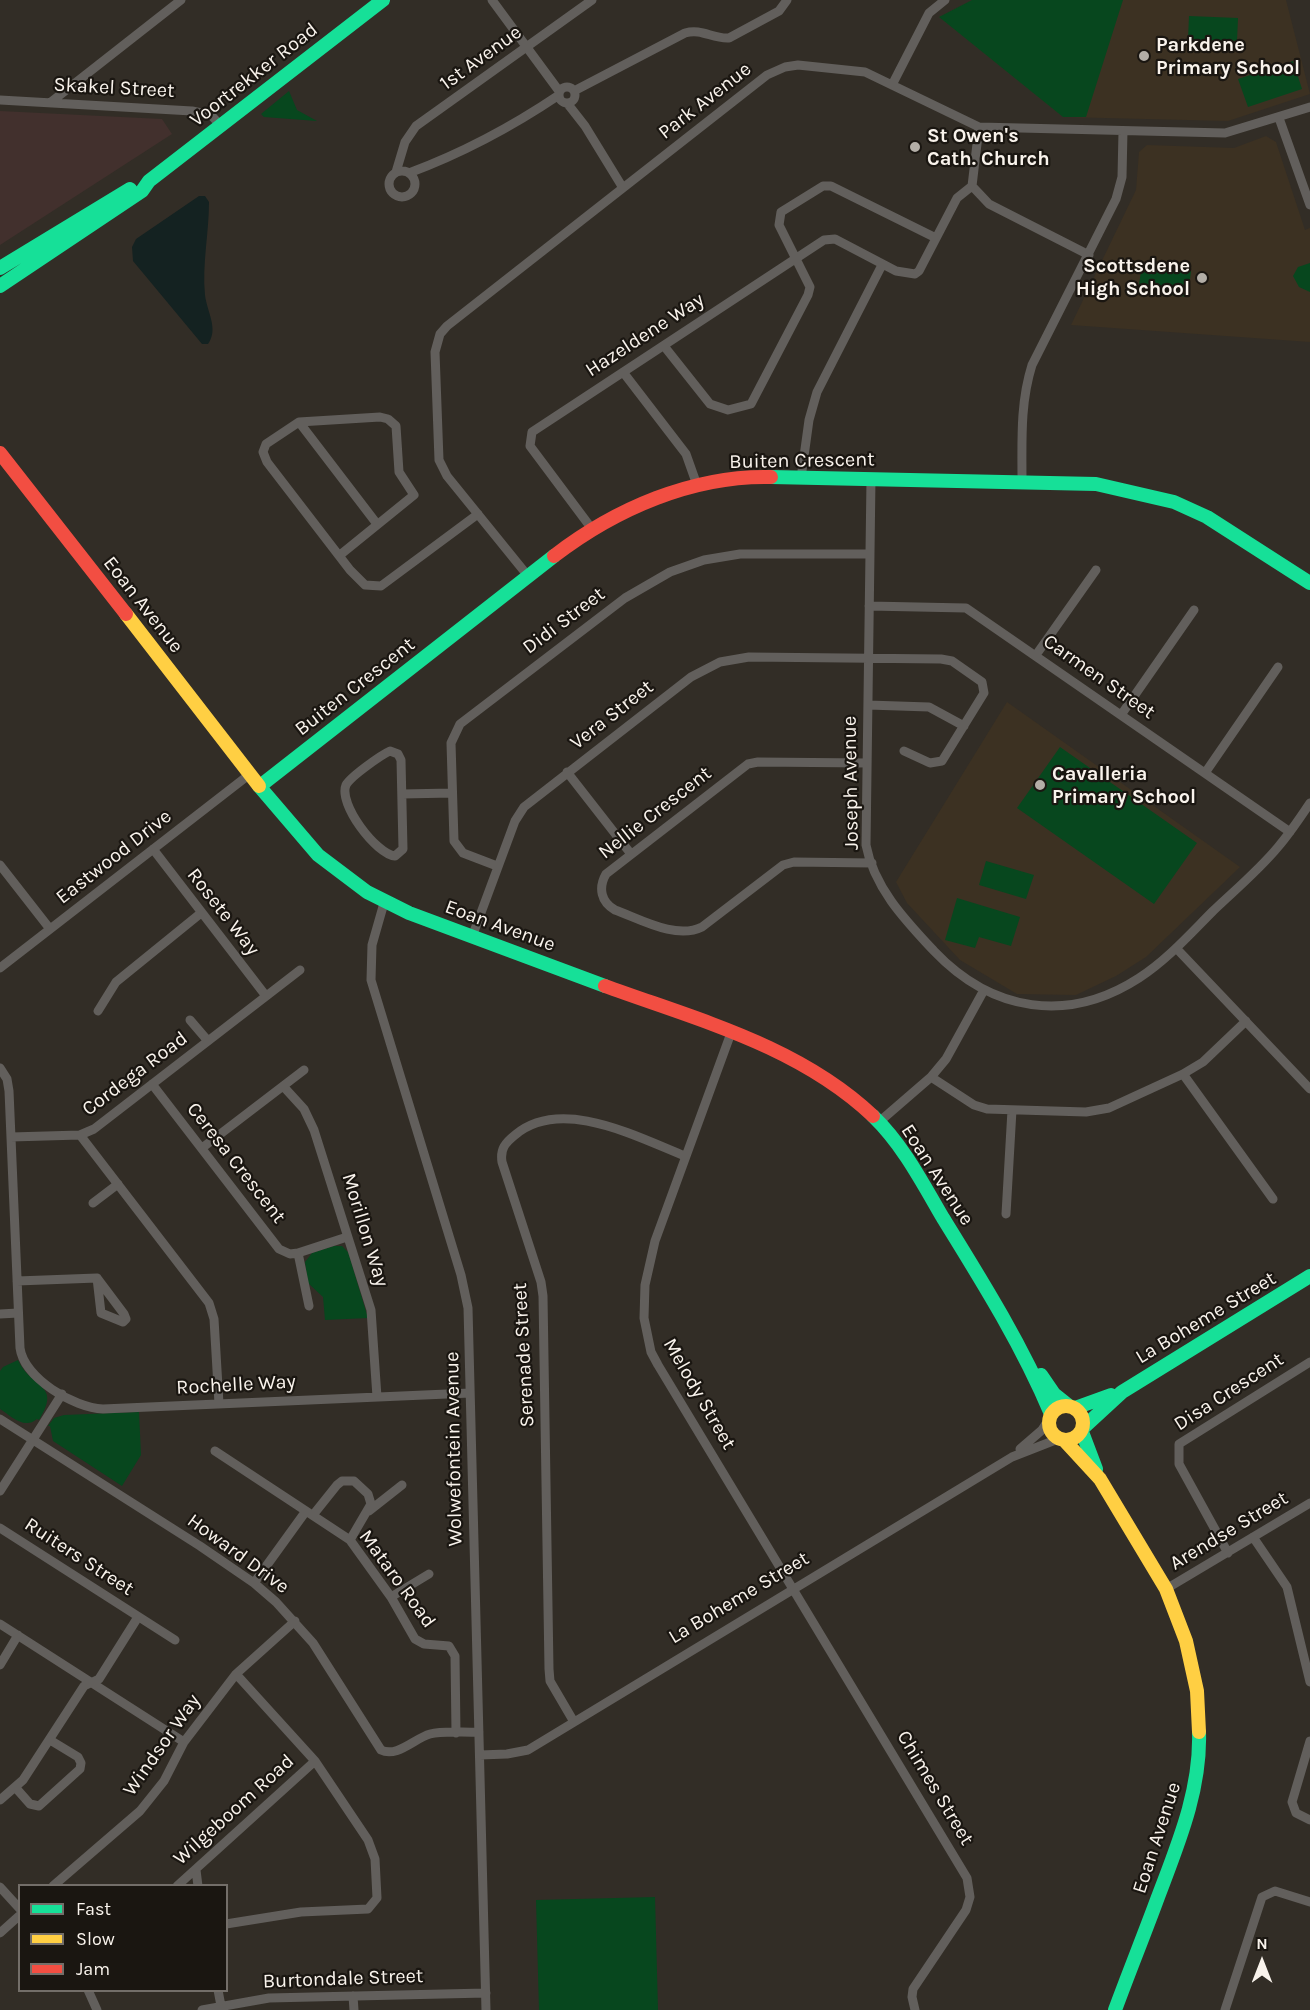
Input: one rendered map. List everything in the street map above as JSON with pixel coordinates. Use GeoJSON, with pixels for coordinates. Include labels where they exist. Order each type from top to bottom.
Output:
{"type":"FeatureCollection","features":[{"type":"Feature","properties":{"kind":"street"},"geometry":{"type":"LineString","coordinates":[[51,102],[181,0]]}},
{"type":"Feature","properties":{"kind":"street","name":"Voortrekker Road"},"geometry":{"type":"LineString","coordinates":[[0,285],[142,192],[149,182],[383,0]]}},
{"type":"Feature","properties":{"kind":"street"},"geometry":{"type":"LineString","coordinates":[[492,0],[566,95],[623,188]]}},
{"type":"Feature","properties":{"kind":"street","name":"1st Avenue"},"geometry":{"type":"LineString","coordinates":[[396,172],[407,136],[416,126],[592,0]]}},
{"type":"Feature","properties":{"kind":"street"},"geometry":{"type":"LineString","coordinates":[[433,164],[415,181],[411,193],[404,197],[396,196],[389,184],[396,172],[408,172],[433,164],[685,33],[700,31],[729,38],[779,11],[787,0]]}},
{"type":"Feature","properties":{"kind":"street"},"geometry":{"type":"LineString","coordinates":[[892,85],[929,13],[945,0]]}},
{"type":"Feature","properties":{"kind":"street","name":"Park Avenue"},"geometry":{"type":"LineString","coordinates":[[528,576],[447,476],[437,451],[435,352],[440,334],[775,70],[798,65],[854,70],[892,85],[979,128],[1225,133],[1310,107]]}},
{"type":"Feature","properties":{"kind":"street","name":"Skakel Street"},"geometry":{"type":"LineString","coordinates":[[2,98],[192,111],[211,115],[221,126]]}},
{"type":"Feature","properties":{"kind":"street"},"geometry":{"type":"LineString","coordinates":[[1279,118],[1310,205]]}},
{"type":"Feature","properties":{"kind":"street"},"geometry":{"type":"LineString","coordinates":[[664,346],[710,404],[728,410],[752,404],[808,295],[809,281],[779,225],[781,212],[827,185],[936,238],[957,198],[972,186],[979,128]]}},
{"type":"Feature","properties":{"kind":"street"},"geometry":{"type":"LineString","coordinates":[[1022,481],[1022,412],[1026,383],[1032,365],[1089,255],[1120,186],[1124,131]]}},
{"type":"Feature","properties":{"kind":"street"},"geometry":{"type":"LineString","coordinates":[[402,153],[408,172],[415,181]]}},
{"type":"Feature","properties":{"kind":"street","name":"Voortrekker Road"},"geometry":{"type":"LineString","coordinates":[[0,267],[136,186],[149,182]]}},
{"type":"Feature","properties":{"kind":"street"},"geometry":{"type":"LineString","coordinates":[[972,186],[989,204],[1089,255]]}},
{"type":"Feature","properties":{"kind":"street","name":"Hazeldene Way"},"geometry":{"type":"LineString","coordinates":[[592,529],[530,446],[530,435],[830,238],[896,271],[915,274],[919,271],[936,238]]}},
{"type":"Feature","properties":{"kind":"street"},"geometry":{"type":"LineString","coordinates":[[801,478],[809,420],[817,392],[882,265]]}},
{"type":"Feature","properties":{"kind":"street"},"geometry":{"type":"LineString","coordinates":[[623,372],[686,454],[697,485]]}},
{"type":"Feature","properties":{"kind":"street"},"geometry":{"type":"LineString","coordinates":[[340,555],[414,495],[399,472],[398,432],[394,423],[380,417],[299,422],[266,444],[263,452],[267,462],[340,555],[364,585],[381,586],[478,514]]}},
{"type":"Feature","properties":{"kind":"street"},"geometry":{"type":"LineString","coordinates":[[299,422],[377,525]]}},
{"type":"Feature","properties":{"kind":"street","name":"Eoan Avenue"},"geometry":{"type":"LineString","coordinates":[[0,453],[319,859],[343,878],[384,903],[778,1050],[812,1068],[851,1096],[879,1122],[912,1166],[1030,1363],[1054,1394],[1072,1407]]}},
{"type":"Feature","properties":{"kind":"street","name":"Buiten Crescent"},"geometry":{"type":"LineString","coordinates":[[260,786],[528,576],[592,529],[634,506],[697,485],[747,478],[1096,484],[1174,502],[1235,533],[1310,583]]}},
{"type":"Feature","properties":{"kind":"street","name":"Joseph Avenue"},"geometry":{"type":"LineString","coordinates":[[871,479],[866,839],[872,863],[898,913],[950,967],[984,990],[1009,1002],[1074,1006],[1117,991],[1140,977],[1176,948],[1278,848],[1310,803]]}},
{"type":"Feature","properties":{"kind":"street","name":"Didi Street"},"geometry":{"type":"LineString","coordinates":[[497,866],[468,855],[456,845],[451,742],[460,724],[647,584],[686,566],[731,555],[758,553],[870,554]]}},
{"type":"Feature","properties":{"kind":"street"},"geometry":{"type":"LineString","coordinates":[[1036,655],[1096,570]]}},
{"type":"Feature","properties":{"kind":"street","name":"Carmen Street"},"geometry":{"type":"LineString","coordinates":[[869,606],[962,606],[1290,832]]}},
{"type":"Feature","properties":{"kind":"street"},"geometry":{"type":"LineString","coordinates":[[1121,715],[1194,610]]}},
{"type":"Feature","properties":{"kind":"street","name":"Vera Street"},"geometry":{"type":"LineString","coordinates":[[472,937],[497,866],[520,812],[567,772],[691,677],[720,662],[749,657],[947,660],[982,682],[984,693],[938,764],[930,764],[904,751]]}},
{"type":"Feature","properties":{"kind":"street"},"geometry":{"type":"LineString","coordinates":[[1205,773],[1278,667]]}},
{"type":"Feature","properties":{"kind":"street"},"geometry":{"type":"LineString","coordinates":[[868,705],[929,707],[964,726]]}},
{"type":"Feature","properties":{"kind":"street"},"geometry":{"type":"LineString","coordinates":[[393,751],[400,757],[402,794],[403,849],[397,855],[390,855],[377,848],[347,805],[345,791],[349,781],[387,752],[393,751]]}},
{"type":"Feature","properties":{"kind":"street","name":"Nellie Crescent"},"geometry":{"type":"LineString","coordinates":[[867,764],[758,762],[748,764],[631,854],[604,879],[602,894],[606,903],[615,910],[682,932],[702,927],[783,865],[794,862],[872,863]]}},
{"type":"Feature","properties":{"kind":"street"},"geometry":{"type":"LineString","coordinates":[[567,772],[631,854]]}},
{"type":"Feature","properties":{"kind":"street","name":"Eastwood Drive"},"geometry":{"type":"LineString","coordinates":[[0,968],[250,774]]}},
{"type":"Feature","properties":{"kind":"street"},"geometry":{"type":"LineString","coordinates":[[402,794],[452,793]]}},
{"type":"Feature","properties":{"kind":"street","name":"Rosete Way"},"geometry":{"type":"LineString","coordinates":[[153,849],[266,996]]}},
{"type":"Feature","properties":{"kind":"street"},"geometry":{"type":"LineString","coordinates":[[0,865],[50,929]]}},
{"type":"Feature","properties":{"kind":"street","name":"Wolwefontein Avenue"},"geometry":{"type":"LineString","coordinates":[[384,903],[372,945],[371,980],[464,1291],[469,1326],[486,2010]]}},
{"type":"Feature","properties":{"kind":"street"},"geometry":{"type":"LineString","coordinates":[[98,1011],[116,982],[201,913]]}},
{"type":"Feature","properties":{"kind":"street"},"geometry":{"type":"LineString","coordinates":[[1176,948],[1310,1089]]}},
{"type":"Feature","properties":{"kind":"street","name":"Cordega Road"},"geometry":{"type":"LineString","coordinates":[[11,1137],[80,1135],[94,1129],[300,970]]}},
{"type":"Feature","properties":{"kind":"street"},"geometry":{"type":"LineString","coordinates":[[879,1122],[932,1077],[946,1059],[984,990]]}},
{"type":"Feature","properties":{"kind":"street","name":"Cordega Road"},"geometry":{"type":"LineString","coordinates":[[190,1020],[208,1041]]}},
{"type":"Feature","properties":{"kind":"street"},"geometry":{"type":"LineString","coordinates":[[932,1077],[980,1108],[1086,1112],[1103,1110],[1183,1074],[1214,1054],[1246,1021]]}},
{"type":"Feature","properties":{"kind":"street","name":"Melody Street"},"geometry":{"type":"LineString","coordinates":[[731,1033],[655,1241],[645,1285],[644,1318],[651,1352],[794,1588]]}},
{"type":"Feature","properties":{"kind":"street","name":"Rochelle Way"},"geometry":{"type":"LineString","coordinates":[[0,1068],[8,1085],[20,1348],[25,1364],[35,1377],[79,1405],[96,1409],[470,1393]]}},
{"type":"Feature","properties":{"kind":"street"},"geometry":{"type":"LineString","coordinates":[[202,1148],[304,1070]]}},
{"type":"Feature","properties":{"kind":"street"},"geometry":{"type":"LineString","coordinates":[[1183,1074],[1274,1199]]}},
{"type":"Feature","properties":{"kind":"street","name":"Ceresa Crescent"},"geometry":{"type":"LineString","coordinates":[[152,1084],[279,1249],[284,1252],[298,1253]]}},
{"type":"Feature","properties":{"kind":"street","name":"Morillon Way"},"geometry":{"type":"LineString","coordinates":[[283,1086],[308,1116],[371,1310],[377,1397]]}},
{"type":"Feature","properties":{"kind":"street"},"geometry":{"type":"LineString","coordinates":[[1006,1214],[1012,1110]]}},
{"type":"Feature","properties":{"kind":"street","name":"Serenade Street"},"geometry":{"type":"LineString","coordinates":[[574,1722],[550,1681],[549,1669],[548,1496],[541,1282],[502,1162],[501,1151],[509,1140],[533,1123],[588,1120],[611,1126],[685,1156]]}},
{"type":"Feature","properties":{"kind":"street"},"geometry":{"type":"LineString","coordinates":[[80,1135],[209,1303],[214,1319],[219,1404]]}},
{"type":"Feature","properties":{"kind":"street"},"geometry":{"type":"LineString","coordinates":[[93,1203],[118,1184]]}},
{"type":"Feature","properties":{"kind":"street"},"geometry":{"type":"LineString","coordinates":[[309,1306],[298,1253],[347,1237]]}},
{"type":"Feature","properties":{"kind":"street","name":"La Boheme Street"},"geometry":{"type":"LineString","coordinates":[[1083,1429],[1122,1392],[1310,1276]]}},
{"type":"Feature","properties":{"kind":"street"},"geometry":{"type":"LineString","coordinates":[[17,1281],[97,1278]]}},
{"type":"Feature","properties":{"kind":"street"},"geometry":{"type":"LineString","coordinates":[[97,1278],[124,1314],[126,1319],[123,1322],[101,1313],[97,1278]]}},
{"type":"Feature","properties":{"kind":"street"},"geometry":{"type":"LineString","coordinates":[[0,1314],[18,1313]]}},
{"type":"Feature","properties":{"kind":"street","name":"Disa Crescent"},"geometry":{"type":"LineString","coordinates":[[1228,1553],[1179,1464],[1179,1444],[1310,1362]]}},
{"type":"Feature","properties":{"kind":"street","name":"Eoan Avenue"},"geometry":{"type":"LineString","coordinates":[[1030,1363],[1050,1416]]}},
{"type":"Feature","properties":{"kind":"street","name":"La Boheme Street"},"geometry":{"type":"LineString","coordinates":[[1072,1407],[1122,1392]]}},
{"type":"Feature","properties":{"kind":"street"},"geometry":{"type":"LineString","coordinates":[[0,1491],[62,1394]]}},
{"type":"Feature","properties":{"kind":"street"},"geometry":{"type":"LineString","coordinates":[[1059,1407],[1072,1407],[1082,1416],[1083,1429],[1075,1438],[1062,1440],[1051,1432],[1050,1416],[1059,1407]]}},
{"type":"Feature","properties":{"kind":"street","name":"La Boheme Street"},"geometry":{"type":"LineString","coordinates":[[480,1755],[507,1754],[528,1750],[1012,1457],[1042,1430],[1050,1416]]}},
{"type":"Feature","properties":{"kind":"street","name":"Howard Drive"},"geometry":{"type":"LineString","coordinates":[[0,1419],[254,1583],[295,1621],[329,1665],[381,1750],[390,1752],[400,1749],[433,1733],[479,1732]]}},
{"type":"Feature","properties":{"kind":"street","name":"Eoan Avenue"},"geometry":{"type":"LineString","coordinates":[[1083,1429],[1100,1479],[1166,1589],[1186,1641],[1197,1691],[1199,1741],[1197,1776],[1183,1831],[1115,2010]]}},
{"type":"Feature","properties":{"kind":"street","name":"Eoan Avenue"},"geometry":{"type":"LineString","coordinates":[[1062,1440],[1100,1479]]}},
{"type":"Feature","properties":{"kind":"street","name":"La Boheme Street"},"geometry":{"type":"LineString","coordinates":[[1012,1457],[1062,1440]]}},
{"type":"Feature","properties":{"kind":"street","name":"Mataro Road"},"geometry":{"type":"LineString","coordinates":[[215,1451],[350,1540],[391,1597],[418,1641],[424,1644],[446,1644],[453,1650],[456,1733]]}},
{"type":"Feature","properties":{"kind":"street"},"geometry":{"type":"LineString","coordinates":[[254,1583],[309,1513],[337,1485],[347,1480],[354,1481],[368,1494],[369,1511]]}},
{"type":"Feature","properties":{"kind":"street","name":"Mataro Road"},"geometry":{"type":"LineString","coordinates":[[350,1540],[369,1511],[402,1485]]}},
{"type":"Feature","properties":{"kind":"street","name":"Arendse Street"},"geometry":{"type":"LineString","coordinates":[[1166,1589],[1310,1503]]}},
{"type":"Feature","properties":{"kind":"street","name":"Ruiters Street"},"geometry":{"type":"LineString","coordinates":[[0,1528],[175,1640]]}},
{"type":"Feature","properties":{"kind":"street"},"geometry":{"type":"LineString","coordinates":[[1253,1537],[1287,1587],[1307,1651],[1310,1682]]}},
{"type":"Feature","properties":{"kind":"street"},"geometry":{"type":"LineString","coordinates":[[391,1597],[429,1574]]}},
{"type":"Feature","properties":{"kind":"street","name":"Chimes Street"},"geometry":{"type":"LineString","coordinates":[[794,1588],[967,1878],[969,1903],[913,1989],[915,2010]]}},
{"type":"Feature","properties":{"kind":"street","name":"Ruiters Street"},"geometry":{"type":"LineString","coordinates":[[0,1800],[23,1780],[84,1686],[99,1679],[138,1617]]}},
{"type":"Feature","properties":{"kind":"street","name":"Windsor Way"},"geometry":{"type":"LineString","coordinates":[[56,1884],[140,1811],[164,1781],[184,1742],[236,1674],[295,1621]]}},
{"type":"Feature","properties":{"kind":"street"},"geometry":{"type":"LineString","coordinates":[[0,1624],[184,1742]]}},
{"type":"Feature","properties":{"kind":"street"},"geometry":{"type":"LineString","coordinates":[[0,1665],[18,1635]]}},
{"type":"Feature","properties":{"kind":"street"},"geometry":{"type":"LineString","coordinates":[[228,1924],[301,1912],[368,1909],[377,1898],[372,1850],[315,1761],[236,1674]]}},
{"type":"Feature","properties":{"kind":"street"},"geometry":{"type":"LineString","coordinates":[[15,1787],[30,1804],[39,1806],[80,1769],[81,1763],[78,1756],[50,1740]]}},
{"type":"Feature","properties":{"kind":"street"},"geometry":{"type":"LineString","coordinates":[[1310,1741],[1292,1802],[1296,1813],[1310,1820]]}},
{"type":"Feature","properties":{"kind":"street","name":"Wilgeboom Road"},"geometry":{"type":"LineString","coordinates":[[179,1884],[315,1761]]}},
{"type":"Feature","properties":{"kind":"street"},"geometry":{"type":"LineString","coordinates":[[196,1870],[198,1884]]}},
{"type":"Feature","properties":{"kind":"street"},"geometry":{"type":"LineString","coordinates":[[0,1887],[18,1907]]}},
{"type":"Feature","properties":{"kind":"street"},"geometry":{"type":"LineString","coordinates":[[1225,2010],[1262,1897],[1275,1892],[1310,1902]]}},
{"type":"Feature","properties":{"kind":"street"},"geometry":{"type":"LineString","coordinates":[[0,1933],[18,1917]]}},
{"type":"Feature","properties":{"kind":"street"},"geometry":{"type":"LineString","coordinates":[[89,1992],[97,2010]]}},
{"type":"Feature","properties":{"kind":"street"},"geometry":{"type":"LineString","coordinates":[[218,1992],[221,2006]]}},
{"type":"Feature","properties":{"kind":"street","name":"Burtondale Street"},"geometry":{"type":"LineString","coordinates":[[202,2010],[269,1998],[486,1993]]}},
{"type":"Feature","properties":{"kind":"street"},"geometry":{"type":"LineString","coordinates":[[353,1996],[354,2010]]}},
{"type":"Feature","properties":{"kind":"shaded area","name":"Parkdene Primary School"},"geometry":{"type":"Polygon","coordinates":[[[972,0],[1286,0],[1310,94],[1228,121],[1063,117],[939,17],[972,0]]]}},
{"type":"Feature","properties":{"kind":"shaded area"},"geometry":{"type":"Polygon","coordinates":[[[0,111],[162,119],[172,134],[0,245],[0,111]]]}},
{"type":"Feature","properties":{"kind":"shaded area","name":"Scottsdene High School"},"geometry":{"type":"Polygon","coordinates":[[[1266,136],[1276,142],[1305,230],[1310,228],[1310,342],[1071,325],[1136,190],[1139,152],[1147,145],[1234,148],[1266,136]]]}},
{"type":"Feature","properties":{"kind":"shaded area"},"geometry":{"type":"Polygon","coordinates":[[[199,196],[205,196],[209,202],[204,283],[212,326],[208,344],[202,344],[133,261],[132,247],[136,239],[199,196]]]}},
{"type":"Feature","properties":{"kind":"shaded area","name":"Cavalleria Primary School"},"geometry":{"type":"Polygon","coordinates":[[[1007,702],[1240,867],[1146,957],[1116,976],[1076,995],[1017,994],[960,960],[907,903],[896,882],[1007,702]]]}},
{"type":"Feature","properties":{"kind":"green space"},"geometry":{"type":"Polygon","coordinates":[[[972,0],[1123,0],[1086,117],[1063,117],[939,17],[972,0]]]}},
{"type":"Feature","properties":{"kind":"green space"},"geometry":{"type":"Polygon","coordinates":[[[1189,16],[1238,18],[1237,41],[1188,40],[1189,16]]]}},
{"type":"Feature","properties":{"kind":"green space"},"geometry":{"type":"Polygon","coordinates":[[[1293,61],[1302,89],[1248,107],[1238,79],[1293,61]]]}},
{"type":"Feature","properties":{"kind":"green space"},"geometry":{"type":"Polygon","coordinates":[[[289,91],[297,110],[317,121],[264,117],[261,114],[289,91]]]}},
{"type":"Feature","properties":{"kind":"green space"},"geometry":{"type":"Polygon","coordinates":[[[1310,263],[1310,292],[1299,287],[1293,276],[1298,267],[1310,263]]]}},
{"type":"Feature","properties":{"kind":"green space"},"geometry":{"type":"Polygon","coordinates":[[[1142,265],[1191,271],[1188,297],[1138,291],[1142,265]]]}},
{"type":"Feature","properties":{"kind":"green space"},"geometry":{"type":"Polygon","coordinates":[[[1060,747],[1197,843],[1154,904],[1017,808],[1060,747]]]}},
{"type":"Feature","properties":{"kind":"green space"},"geometry":{"type":"Polygon","coordinates":[[[986,861],[1034,875],[1026,899],[979,885],[986,861]]]}},
{"type":"Feature","properties":{"kind":"green space"},"geometry":{"type":"Polygon","coordinates":[[[957,898],[1020,917],[1011,946],[979,937],[975,948],[945,940],[957,898]]]}},
{"type":"Feature","properties":{"kind":"green space"},"geometry":{"type":"Polygon","coordinates":[[[334,1246],[342,1246],[348,1252],[368,1318],[325,1320],[323,1297],[308,1283],[305,1262],[312,1253],[334,1246]]]}},
{"type":"Feature","properties":{"kind":"green space"},"geometry":{"type":"Polygon","coordinates":[[[18,1360],[30,1377],[42,1387],[47,1399],[39,1420],[27,1423],[18,1421],[0,1409],[0,1371],[3,1367],[18,1360]]]}},
{"type":"Feature","properties":{"kind":"green space"},"geometry":{"type":"Polygon","coordinates":[[[139,1412],[141,1455],[122,1486],[53,1441],[50,1426],[48,1426],[54,1418],[64,1415],[139,1412]]]}},
{"type":"Feature","properties":{"kind":"green space"},"geometry":{"type":"Polygon","coordinates":[[[655,1897],[658,2010],[539,2010],[536,1900],[655,1897]]]}},
{"type":"Feature","properties":{"kind":"traffic: fast"},"geometry":{"type":"LineString","coordinates":[[0,286],[142,191],[149,181],[383,0]]}},
{"type":"Feature","properties":{"kind":"traffic: fast"},"geometry":{"type":"LineString","coordinates":[[0,268],[130,189]]}},
{"type":"Feature","properties":{"kind":"traffic: fast"},"geometry":{"type":"LineString","coordinates":[[771,477],[1096,484],[1174,502],[1207,517],[1310,583]]}},
{"type":"Feature","properties":{"kind":"traffic: fast"},"geometry":{"type":"LineString","coordinates":[[260,786],[554,556]]}},
{"type":"Feature","properties":{"kind":"traffic: fast"},"geometry":{"type":"LineString","coordinates":[[259,786],[318,855],[367,892],[409,913],[605,986]]}},
{"type":"Feature","properties":{"kind":"traffic: fast"},"geometry":{"type":"LineString","coordinates":[[873,1116],[894,1139],[911,1164],[987,1290],[1040,1388],[1051,1414]]}},
{"type":"Feature","properties":{"kind":"traffic: fast"},"geometry":{"type":"LineString","coordinates":[[1084,1427],[1122,1392],[1310,1276]]}},
{"type":"Feature","properties":{"kind":"traffic: fast"},"geometry":{"type":"LineString","coordinates":[[1041,1375],[1054,1394],[1069,1406]]}},
{"type":"Feature","properties":{"kind":"traffic: fast"},"geometry":{"type":"LineString","coordinates":[[1075,1408],[1111,1395]]}},
{"type":"Feature","properties":{"kind":"traffic: fast"},"geometry":{"type":"LineString","coordinates":[[1082,1432],[1096,1469]]}},
{"type":"Feature","properties":{"kind":"traffic: fast"},"geometry":{"type":"LineString","coordinates":[[1115,2010],[1187,1816],[1196,1775],[1199,1732]]}},
{"type":"Feature","properties":{"kind":"traffic: slow"},"geometry":{"type":"LineString","coordinates":[[126,614],[259,786]]}},
{"type":"Feature","properties":{"kind":"traffic: slow"},"geometry":{"type":"LineString","coordinates":[[1066,1406],[1078,1411],[1083,1423],[1078,1435],[1066,1440],[1054,1435],[1049,1423],[1054,1411],[1066,1406]]}},
{"type":"Feature","properties":{"kind":"traffic: slow"},"geometry":{"type":"LineString","coordinates":[[1065,1441],[1100,1479],[1166,1589],[1186,1641],[1197,1691],[1199,1732]]}},
{"type":"Feature","properties":{"kind":"traffic: jam"},"geometry":{"type":"LineString","coordinates":[[0,453],[126,614]]}},
{"type":"Feature","properties":{"kind":"traffic: jam"},"geometry":{"type":"LineString","coordinates":[[554,556],[603,524],[656,498],[713,482],[771,477]]}},
{"type":"Feature","properties":{"kind":"traffic: jam"},"geometry":{"type":"LineString","coordinates":[[605,986],[711,1024],[780,1053],[813,1071],[844,1092],[873,1116]]}},
{"type":"Feature","properties":{"kind":"place","name":"Parkdene Primary School"},"geometry":{"type":"Point","coordinates":[1144,56]}},
{"type":"Feature","properties":{"kind":"place","name":"St Owen's Cath. Church"},"geometry":{"type":"Point","coordinates":[915,147]}},
{"type":"Feature","properties":{"kind":"place","name":"Scottsdene High School"},"geometry":{"type":"Point","coordinates":[1202,278]}},
{"type":"Feature","properties":{"kind":"place","name":"Cavalleria Primary School"},"geometry":{"type":"Point","coordinates":[1040,785]}}]}
